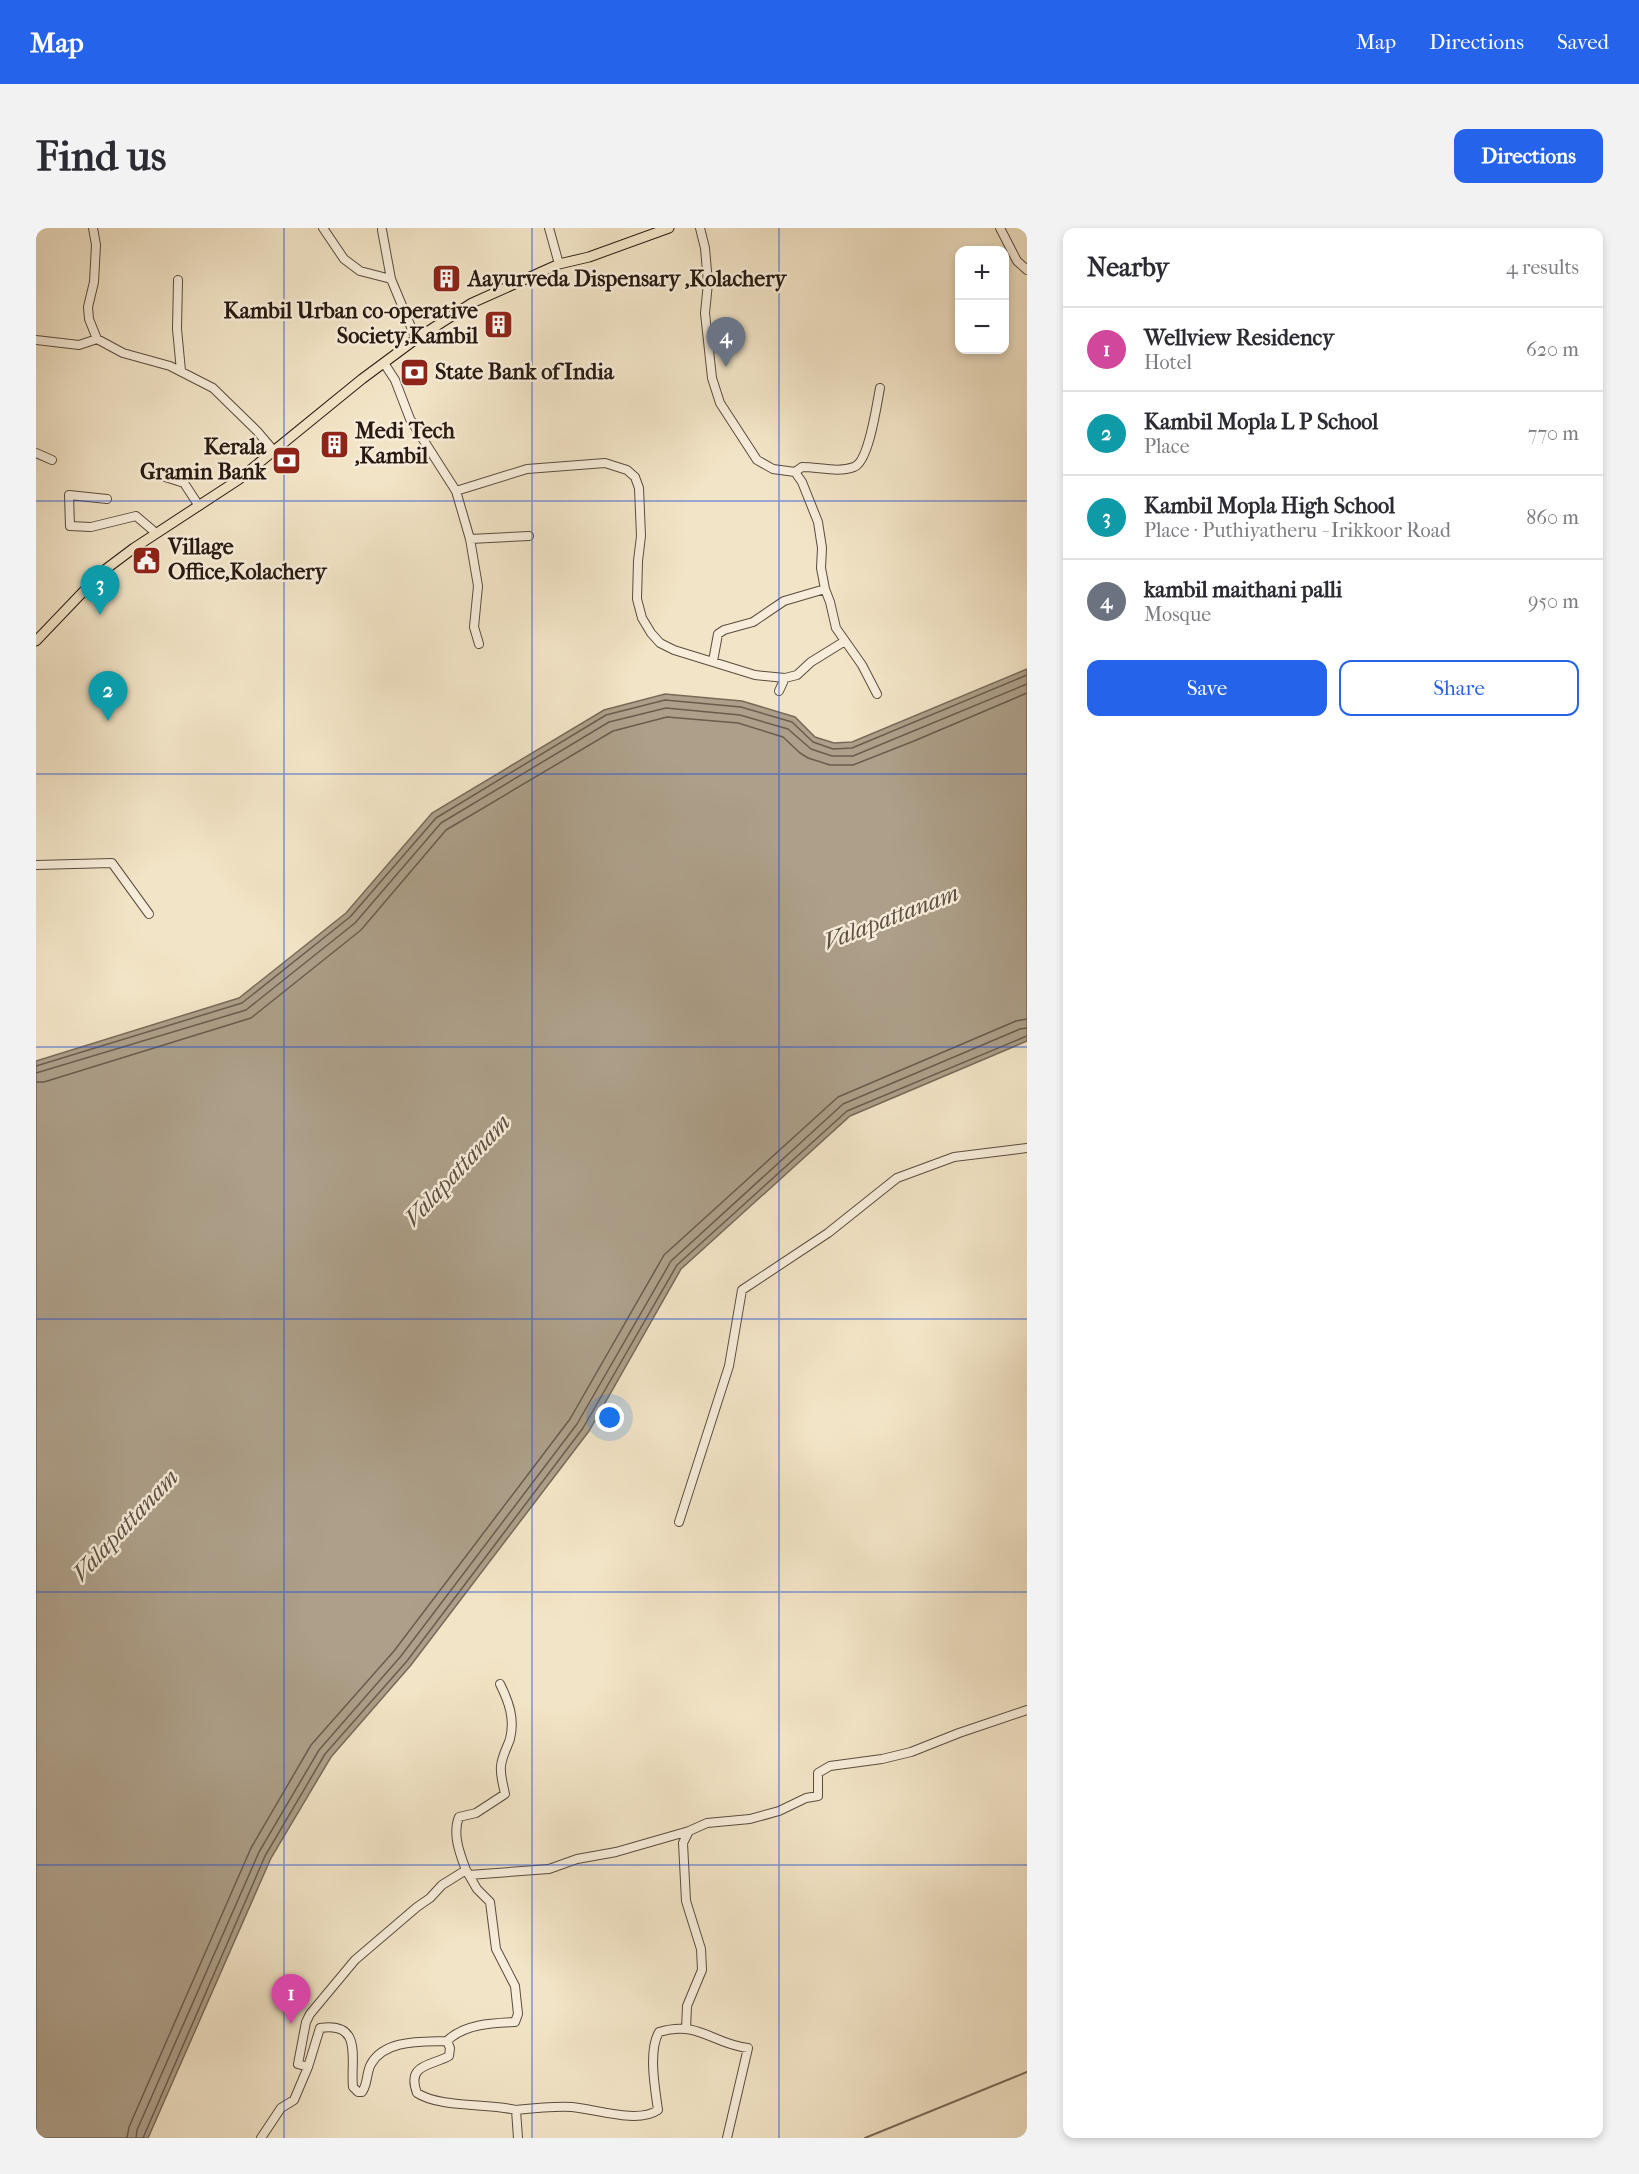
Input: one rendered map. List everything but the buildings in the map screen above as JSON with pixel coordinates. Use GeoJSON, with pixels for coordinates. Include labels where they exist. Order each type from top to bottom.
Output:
{"type":"FeatureCollection","features":[{"type":"Feature","properties":{"kind":"main road"},"geometry":{"type":"LineString","coordinates":[[36,641],[102,572],[156,533],[238,480],[384,363],[415,335],[472,303],[559,264],[589,257],[669,228]]}},
{"type":"Feature","properties":{"kind":"street"},"geometry":{"type":"LineString","coordinates":[[93,228],[94,282],[88,307],[89,319],[97,339],[123,353],[181,371],[213,387],[274,451]]}},
{"type":"Feature","properties":{"kind":"street"},"geometry":{"type":"LineString","coordinates":[[323,228],[344,259],[360,271],[391,279]]}},
{"type":"Feature","properties":{"kind":"street"},"geometry":{"type":"LineString","coordinates":[[549,228],[559,264]]}},
{"type":"Feature","properties":{"kind":"street"},"geometry":{"type":"LineString","coordinates":[[700,228],[705,248],[708,283],[705,313],[711,367],[720,403],[758,460],[772,469],[795,472],[802,467],[835,470],[856,467],[862,462],[880,387]]}},
{"type":"Feature","properties":{"kind":"street"},"geometry":{"type":"LineString","coordinates":[[1000,228],[1017,261],[1027,270]]}},
{"type":"Feature","properties":{"kind":"street"},"geometry":{"type":"LineString","coordinates":[[382,230],[391,279],[415,335]]}},
{"type":"Feature","properties":{"kind":"street"},"geometry":{"type":"LineString","coordinates":[[178,280],[177,329],[181,371]]}},
{"type":"Feature","properties":{"kind":"street"},"geometry":{"type":"LineString","coordinates":[[36,340],[79,345],[97,339]]}},
{"type":"Feature","properties":{"kind":"street"},"geometry":{"type":"LineString","coordinates":[[384,363],[395,380],[410,419],[456,490],[470,539],[478,586],[474,627],[479,644]]}},
{"type":"Feature","properties":{"kind":"street"},"geometry":{"type":"LineString","coordinates":[[36,453],[52,460]]}},
{"type":"Feature","properties":{"kind":"street"},"geometry":{"type":"LineString","coordinates":[[456,490],[527,469],[605,463],[627,470],[635,477],[639,488],[641,536],[637,599],[642,618],[660,643],[755,675],[785,678],[796,675],[811,662],[845,641]]}},
{"type":"Feature","properties":{"kind":"street"},"geometry":{"type":"LineString","coordinates":[[795,472],[802,482],[818,522],[822,548],[821,568],[836,628],[862,665],[877,694]]}},
{"type":"Feature","properties":{"kind":"street"},"geometry":{"type":"LineString","coordinates":[[159,475],[184,483],[200,506]]}},
{"type":"Feature","properties":{"kind":"street"},"geometry":{"type":"LineString","coordinates":[[107,499],[69,495],[70,526],[91,527],[136,516],[156,533]]}},
{"type":"Feature","properties":{"kind":"street"},"geometry":{"type":"LineString","coordinates":[[470,539],[529,536]]}},
{"type":"Feature","properties":{"kind":"street"},"geometry":{"type":"LineString","coordinates":[[713,661],[718,634],[724,630],[753,622],[784,601],[825,590]]}},
{"type":"Feature","properties":{"kind":"street"},"geometry":{"type":"LineString","coordinates":[[779,692],[785,678]]}},
{"type":"Feature","properties":{"kind":"street"},"geometry":{"type":"LineString","coordinates":[[36,865],[112,863],[149,914]]}},
{"type":"Feature","properties":{"kind":"street"},"geometry":{"type":"LineString","coordinates":[[679,1522],[729,1366],[742,1290],[828,1233],[897,1178],[954,1156],[1027,1148]]}},
{"type":"Feature","properties":{"kind":"street"},"geometry":{"type":"LineString","coordinates":[[261,2138],[281,2108],[294,2100],[308,2067],[320,2028],[343,2029],[348,2034],[354,2048],[353,2087],[358,2092],[362,2092],[371,2064],[384,2051],[392,2047],[447,2041],[457,2033],[485,2024],[515,2022],[518,2014],[515,1986],[496,1949],[490,1902],[477,1888],[468,1873],[457,1843],[456,1824],[459,1817],[476,1813],[505,1794],[501,1763],[510,1739],[512,1715],[510,1704],[500,1684]]}},
{"type":"Feature","properties":{"kind":"street"},"geometry":{"type":"LineString","coordinates":[[308,2067],[297,2064],[306,2022],[321,1999],[355,1960],[430,1898],[442,1885],[468,1873],[549,1869],[577,1859],[616,1852],[689,1831],[707,1823],[766,1815],[806,1798],[818,1796],[818,1773],[830,1766],[882,1759],[911,1752],[959,1732],[1027,1710]]}},
{"type":"Feature","properties":{"kind":"street"},"geometry":{"type":"LineString","coordinates":[[686,2028],[687,2006],[702,1970],[701,1949],[686,1901],[683,1843],[689,1831]]}},
{"type":"Feature","properties":{"kind":"street"},"geometry":{"type":"LineString","coordinates":[[447,2041],[450,2048],[449,2056],[423,2066],[416,2072],[413,2082],[417,2093],[433,2101],[500,2106],[516,2110],[569,2107],[633,2115],[653,2114],[658,2110],[653,2052],[659,2032],[676,2027],[686,2028],[738,2047],[748,2048],[727,2138]]}},
{"type":"Feature","properties":{"kind":"street"},"geometry":{"type":"LineString","coordinates":[[516,2110],[518,2138]]}},
{"type":"Feature","properties":{"kind":"water","name":"Valapattanam"},"geometry":{"type":"Polygon","coordinates":[[[1027,669],[1027,1041],[850,1116],[681,1269],[589,1431],[411,1665],[331,1757],[271,1858],[148,2138],[36,2138],[36,1061],[239,998],[346,913],[432,813],[604,710],[665,694],[742,701],[795,717],[815,737],[834,743],[852,742],[1027,669]]]}},
{"type":"Feature","properties":{"kind":"waterway"},"geometry":{"type":"LineString","coordinates":[[865,2138],[1027,2072]]}},
{"type":"Feature","properties":{"kind":"place","name":"Aayurveda Dispensary ,Kolachery"},"geometry":{"type":"Point","coordinates":[447,279]}},
{"type":"Feature","properties":{"kind":"place","name":"Kambil Urban co-operative Society,Kambil"},"geometry":{"type":"Point","coordinates":[499,324]}},
{"type":"Feature","properties":{"kind":"place","name":"kambil maithani palli"},"geometry":{"type":"Point","coordinates":[726,367]}},
{"type":"Feature","properties":{"kind":"place","name":"State Bank of India"},"geometry":{"type":"Point","coordinates":[414,372]}},
{"type":"Feature","properties":{"kind":"place","name":"Medi Tech ,Kambil"},"geometry":{"type":"Point","coordinates":[334,444]}},
{"type":"Feature","properties":{"kind":"place","name":"Kerala Gramin Bank"},"geometry":{"type":"Point","coordinates":[287,460]}},
{"type":"Feature","properties":{"kind":"place","name":"Village Office,Kolachery"},"geometry":{"type":"Point","coordinates":[147,560]}},
{"type":"Feature","properties":{"kind":"place","name":"Kambil Mopla High School"},"geometry":{"type":"Point","coordinates":[100,615]}},
{"type":"Feature","properties":{"kind":"place","name":"Kambil Mopla L P School"},"geometry":{"type":"Point","coordinates":[108,721]}},
{"type":"Feature","properties":{"kind":"place","name":"Wellview Residency"},"geometry":{"type":"Point","coordinates":[291,2024]}}]}
